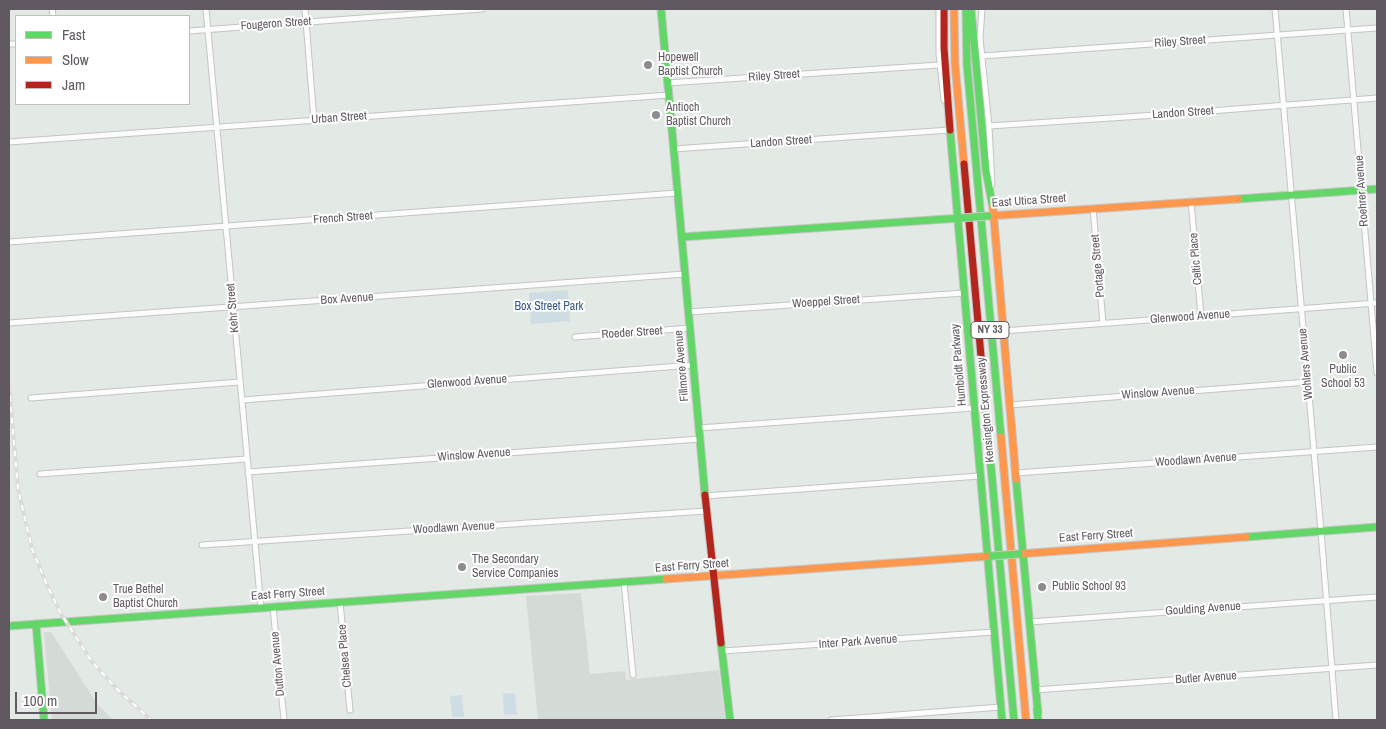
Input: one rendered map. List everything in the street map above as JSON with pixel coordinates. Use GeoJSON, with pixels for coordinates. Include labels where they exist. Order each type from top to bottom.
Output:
{"type":"FeatureCollection","features":[{"type":"Feature","properties":{"kind":"main road","name":"Fillmore Avenue"},"geometry":{"type":"LineString","coordinates":[[662,9],[706,511],[730,720]]}},
{"type":"Feature","properties":{"kind":"main road"},"geometry":{"type":"LineString","coordinates":[[944,9],[944,48],[950,130]]}},
{"type":"Feature","properties":{"kind":"main road","name":"Kensington Expressway"},"geometry":{"type":"LineString","coordinates":[[954,9],[956,83],[1014,720]]}},
{"type":"Feature","properties":{"kind":"main road","name":"Kensington Expressway"},"geometry":{"type":"LineString","coordinates":[[966,9],[967,65],[1026,720]]}},
{"type":"Feature","properties":{"kind":"main road"},"geometry":{"type":"LineString","coordinates":[[971,9],[1038,720]]}},
{"type":"Feature","properties":{"kind":"main road","name":"Humboldt Parkway"},"geometry":{"type":"LineString","coordinates":[[950,130],[980,476],[990,556],[994,632],[1002,720]]}},
{"type":"Feature","properties":{"kind":"main road","name":"East Utica Street"},"geometry":{"type":"LineString","coordinates":[[682,237],[959,218],[991,213],[1093,208],[1377,188]]}},
{"type":"Feature","properties":{"kind":"main road","name":"East Ferry Street"},"geometry":{"type":"LineString","coordinates":[[9,626],[1377,527]]}},
{"type":"Feature","properties":{"kind":"main road"},"geometry":{"type":"LineString","coordinates":[[36,624],[44,720]]}},
{"type":"Feature","properties":{"kind":"street","name":"Kehr Street"},"geometry":{"type":"LineString","coordinates":[[206,9],[261,608]]}},
{"type":"Feature","properties":{"kind":"street"},"geometry":{"type":"LineString","coordinates":[[305,9],[314,120]]}},
{"type":"Feature","properties":{"kind":"street","name":"Fougeron Street"},"geometry":{"type":"LineString","coordinates":[[190,30],[306,22],[432,10],[482,9]]}},
{"type":"Feature","properties":{"kind":"street","name":"Humboldt Parkway"},"geometry":{"type":"LineString","coordinates":[[939,9],[939,65],[950,130]]}},
{"type":"Feature","properties":{"kind":"street"},"geometry":{"type":"LineString","coordinates":[[982,9],[980,38],[989,126],[991,213]]}},
{"type":"Feature","properties":{"kind":"street","name":"Wohlers Avenue"},"geometry":{"type":"LineString","coordinates":[[1275,9],[1336,720]]}},
{"type":"Feature","properties":{"kind":"street","name":"Roehrer Avenue"},"geometry":{"type":"LineString","coordinates":[[1346,9],[1374,303],[1377,373]]}},
{"type":"Feature","properties":{"kind":"street","name":"Riley Street"},"geometry":{"type":"LineString","coordinates":[[982,56],[1377,28]]}},
{"type":"Feature","properties":{"kind":"street","name":"Riley Street"},"geometry":{"type":"LineString","coordinates":[[668,83],[939,65]]}},
{"type":"Feature","properties":{"kind":"street","name":"Urban Street"},"geometry":{"type":"LineString","coordinates":[[9,142],[669,95]]}},
{"type":"Feature","properties":{"kind":"street","name":"Landon Street"},"geometry":{"type":"LineString","coordinates":[[989,126],[1377,98]]}},
{"type":"Feature","properties":{"kind":"street","name":"Landon Street"},"geometry":{"type":"LineString","coordinates":[[673,148],[950,130]]}},
{"type":"Feature","properties":{"kind":"street","name":"French Street"},"geometry":{"type":"LineString","coordinates":[[9,242],[677,194]]}},
{"type":"Feature","properties":{"kind":"street","name":"Celtic Place"},"geometry":{"type":"LineString","coordinates":[[1191,201],[1201,316]]}},
{"type":"Feature","properties":{"kind":"street","name":"Portage Street"},"geometry":{"type":"LineString","coordinates":[[1093,208],[1103,324]]}},
{"type":"Feature","properties":{"kind":"street","name":"Box Avenue"},"geometry":{"type":"LineString","coordinates":[[9,323],[685,274]]}},
{"type":"Feature","properties":{"kind":"street","name":"Woeppel Street"},"geometry":{"type":"LineString","coordinates":[[688,312],[964,293]]}},
{"type":"Feature","properties":{"kind":"street","name":"Glenwood Avenue"},"geometry":{"type":"LineString","coordinates":[[1002,331],[1302,310],[1374,303]]}},
{"type":"Feature","properties":{"kind":"street","name":"Roeder Street"},"geometry":{"type":"LineString","coordinates":[[575,337],[690,328]]}},
{"type":"Feature","properties":{"kind":"street","name":"Glenwood Avenue"},"geometry":{"type":"LineString","coordinates":[[242,400],[693,365]]}},
{"type":"Feature","properties":{"kind":"street"},"geometry":{"type":"LineString","coordinates":[[31,398],[240,382]]}},
{"type":"Feature","properties":{"kind":"street","name":"Winslow Avenue"},"geometry":{"type":"LineString","coordinates":[[1009,405],[1308,382]]}},
{"type":"Feature","properties":{"kind":"street"},"geometry":{"type":"LineString","coordinates":[[699,428],[974,408]]}},
{"type":"Feature","properties":{"kind":"street","name":"Winslow Avenue"},"geometry":{"type":"LineString","coordinates":[[248,472],[700,438]]}},
{"type":"Feature","properties":{"kind":"street","name":"Woodlawn Avenue"},"geometry":{"type":"LineString","coordinates":[[1016,473],[1377,447]]}},
{"type":"Feature","properties":{"kind":"street"},"geometry":{"type":"LineString","coordinates":[[40,474],[247,459]]}},
{"type":"Feature","properties":{"kind":"street"},"geometry":{"type":"LineString","coordinates":[[705,496],[980,476]]}},
{"type":"Feature","properties":{"kind":"street","name":"Woodlawn Avenue"},"geometry":{"type":"LineString","coordinates":[[202,545],[706,511]]}},
{"type":"Feature","properties":{"kind":"street"},"geometry":{"type":"LineString","coordinates":[[624,582],[633,675]]}},
{"type":"Feature","properties":{"kind":"street","name":"Goulding Avenue"},"geometry":{"type":"LineString","coordinates":[[1029,622],[1377,596]]}},
{"type":"Feature","properties":{"kind":"street","name":"Chelsea Place"},"geometry":{"type":"LineString","coordinates":[[340,602],[350,710]]}},
{"type":"Feature","properties":{"kind":"street","name":"Dutton Avenue"},"geometry":{"type":"LineString","coordinates":[[273,607],[284,720]]}},
{"type":"Feature","properties":{"kind":"street","name":"Inter Park Avenue"},"geometry":{"type":"LineString","coordinates":[[723,651],[994,632]]}},
{"type":"Feature","properties":{"kind":"street","name":"Butler Avenue"},"geometry":{"type":"LineString","coordinates":[[1035,690],[1377,665]]}},
{"type":"Feature","properties":{"kind":"street"},"geometry":{"type":"LineString","coordinates":[[831,720],[916,717],[1001,707]]}},
{"type":"Feature","properties":{"kind":"shaded area"},"geometry":{"type":"Polygon","coordinates":[[[581,593],[590,674],[625,671],[626,680],[719,670],[725,720],[538,720],[526,596],[581,593]]]}},
{"type":"Feature","properties":{"kind":"shaded area"},"geometry":{"type":"Polygon","coordinates":[[[44,632],[51,632],[97,704],[113,720],[52,720],[44,632]]]}},
{"type":"Feature","properties":{"kind":"green space","name":"Box Street Park"},"geometry":{"type":"Polygon","coordinates":[[[568,290],[570,321],[531,324],[529,293],[568,290]]]}},
{"type":"Feature","properties":{"kind":"green space"},"geometry":{"type":"Polygon","coordinates":[[[515,693],[517,714],[504,715],[503,694],[515,693]]]}},
{"type":"Feature","properties":{"kind":"green space"},"geometry":{"type":"Polygon","coordinates":[[[462,695],[464,717],[452,717],[450,696],[462,695]]]}},
{"type":"Feature","properties":{"kind":"railway"},"geometry":{"type":"LineString","coordinates":[[9,385],[18,489],[32,549],[48,587],[60,612],[92,662],[119,691],[151,720]]}},
{"type":"Feature","properties":{"kind":"traffic: fast"},"geometry":{"type":"LineString","coordinates":[[661,9],[705,495]]}},
{"type":"Feature","properties":{"kind":"traffic: fast"},"geometry":{"type":"LineString","coordinates":[[966,9],[967,65],[1001,437]]}},
{"type":"Feature","properties":{"kind":"traffic: fast"},"geometry":{"type":"LineString","coordinates":[[971,9],[986,171],[993,208]]}},
{"type":"Feature","properties":{"kind":"traffic: fast"},"geometry":{"type":"LineString","coordinates":[[950,130],[1002,720]]}},
{"type":"Feature","properties":{"kind":"traffic: fast"},"geometry":{"type":"LineString","coordinates":[[1238,199],[1377,189]]}},
{"type":"Feature","properties":{"kind":"traffic: fast"},"geometry":{"type":"LineString","coordinates":[[961,218],[988,216]]}},
{"type":"Feature","properties":{"kind":"traffic: fast"},"geometry":{"type":"LineString","coordinates":[[682,237],[961,218]]}},
{"type":"Feature","properties":{"kind":"traffic: fast"},"geometry":{"type":"LineString","coordinates":[[984,390],[1014,720]]}},
{"type":"Feature","properties":{"kind":"traffic: fast"},"geometry":{"type":"LineString","coordinates":[[1016,479],[1038,713]]}},
{"type":"Feature","properties":{"kind":"traffic: fast"},"geometry":{"type":"LineString","coordinates":[[1246,537],[1377,527]]}},
{"type":"Feature","properties":{"kind":"traffic: fast"},"geometry":{"type":"LineString","coordinates":[[992,556],[1019,554]]}},
{"type":"Feature","properties":{"kind":"traffic: fast"},"geometry":{"type":"LineString","coordinates":[[9,626],[666,579]]}},
{"type":"Feature","properties":{"kind":"traffic: fast"},"geometry":{"type":"LineString","coordinates":[[36,624],[44,720]]}},
{"type":"Feature","properties":{"kind":"traffic: fast"},"geometry":{"type":"LineString","coordinates":[[721,643],[730,720]]}},
{"type":"Feature","properties":{"kind":"traffic: fast"},"geometry":{"type":"LineString","coordinates":[[1037,709],[1038,720]]}},
{"type":"Feature","properties":{"kind":"traffic: slow"},"geometry":{"type":"LineString","coordinates":[[954,9],[955,64],[964,164]]}},
{"type":"Feature","properties":{"kind":"traffic: slow"},"geometry":{"type":"LineString","coordinates":[[989,216],[1238,199]]}},
{"type":"Feature","properties":{"kind":"traffic: slow"},"geometry":{"type":"LineString","coordinates":[[993,208],[1016,479]]}},
{"type":"Feature","properties":{"kind":"traffic: slow"},"geometry":{"type":"LineString","coordinates":[[1001,437],[1026,720]]}},
{"type":"Feature","properties":{"kind":"traffic: slow"},"geometry":{"type":"LineString","coordinates":[[1019,554],[1246,537]]}},
{"type":"Feature","properties":{"kind":"traffic: slow"},"geometry":{"type":"LineString","coordinates":[[666,579],[992,556]]}},
{"type":"Feature","properties":{"kind":"traffic: jam"},"geometry":{"type":"LineString","coordinates":[[944,9],[944,48],[950,130]]}},
{"type":"Feature","properties":{"kind":"traffic: jam"},"geometry":{"type":"LineString","coordinates":[[964,164],[984,390]]}},
{"type":"Feature","properties":{"kind":"traffic: jam"},"geometry":{"type":"LineString","coordinates":[[705,495],[721,643]]}},
{"type":"Feature","properties":{"kind":"place","name":"Hopewell Baptist Church"},"geometry":{"type":"Point","coordinates":[648,65]}},
{"type":"Feature","properties":{"kind":"place","name":"Antioch Baptist Church"},"geometry":{"type":"Point","coordinates":[656,115]}},
{"type":"Feature","properties":{"kind":"place","name":"Public School 53"},"geometry":{"type":"Point","coordinates":[1343,355]}},
{"type":"Feature","properties":{"kind":"place","name":"The Secondary Service Companies"},"geometry":{"type":"Point","coordinates":[462,567]}},
{"type":"Feature","properties":{"kind":"place","name":"Public School 93"},"geometry":{"type":"Point","coordinates":[1042,587]}},
{"type":"Feature","properties":{"kind":"place","name":"True Bethel Baptist Church"},"geometry":{"type":"Point","coordinates":[103,597]}}]}
